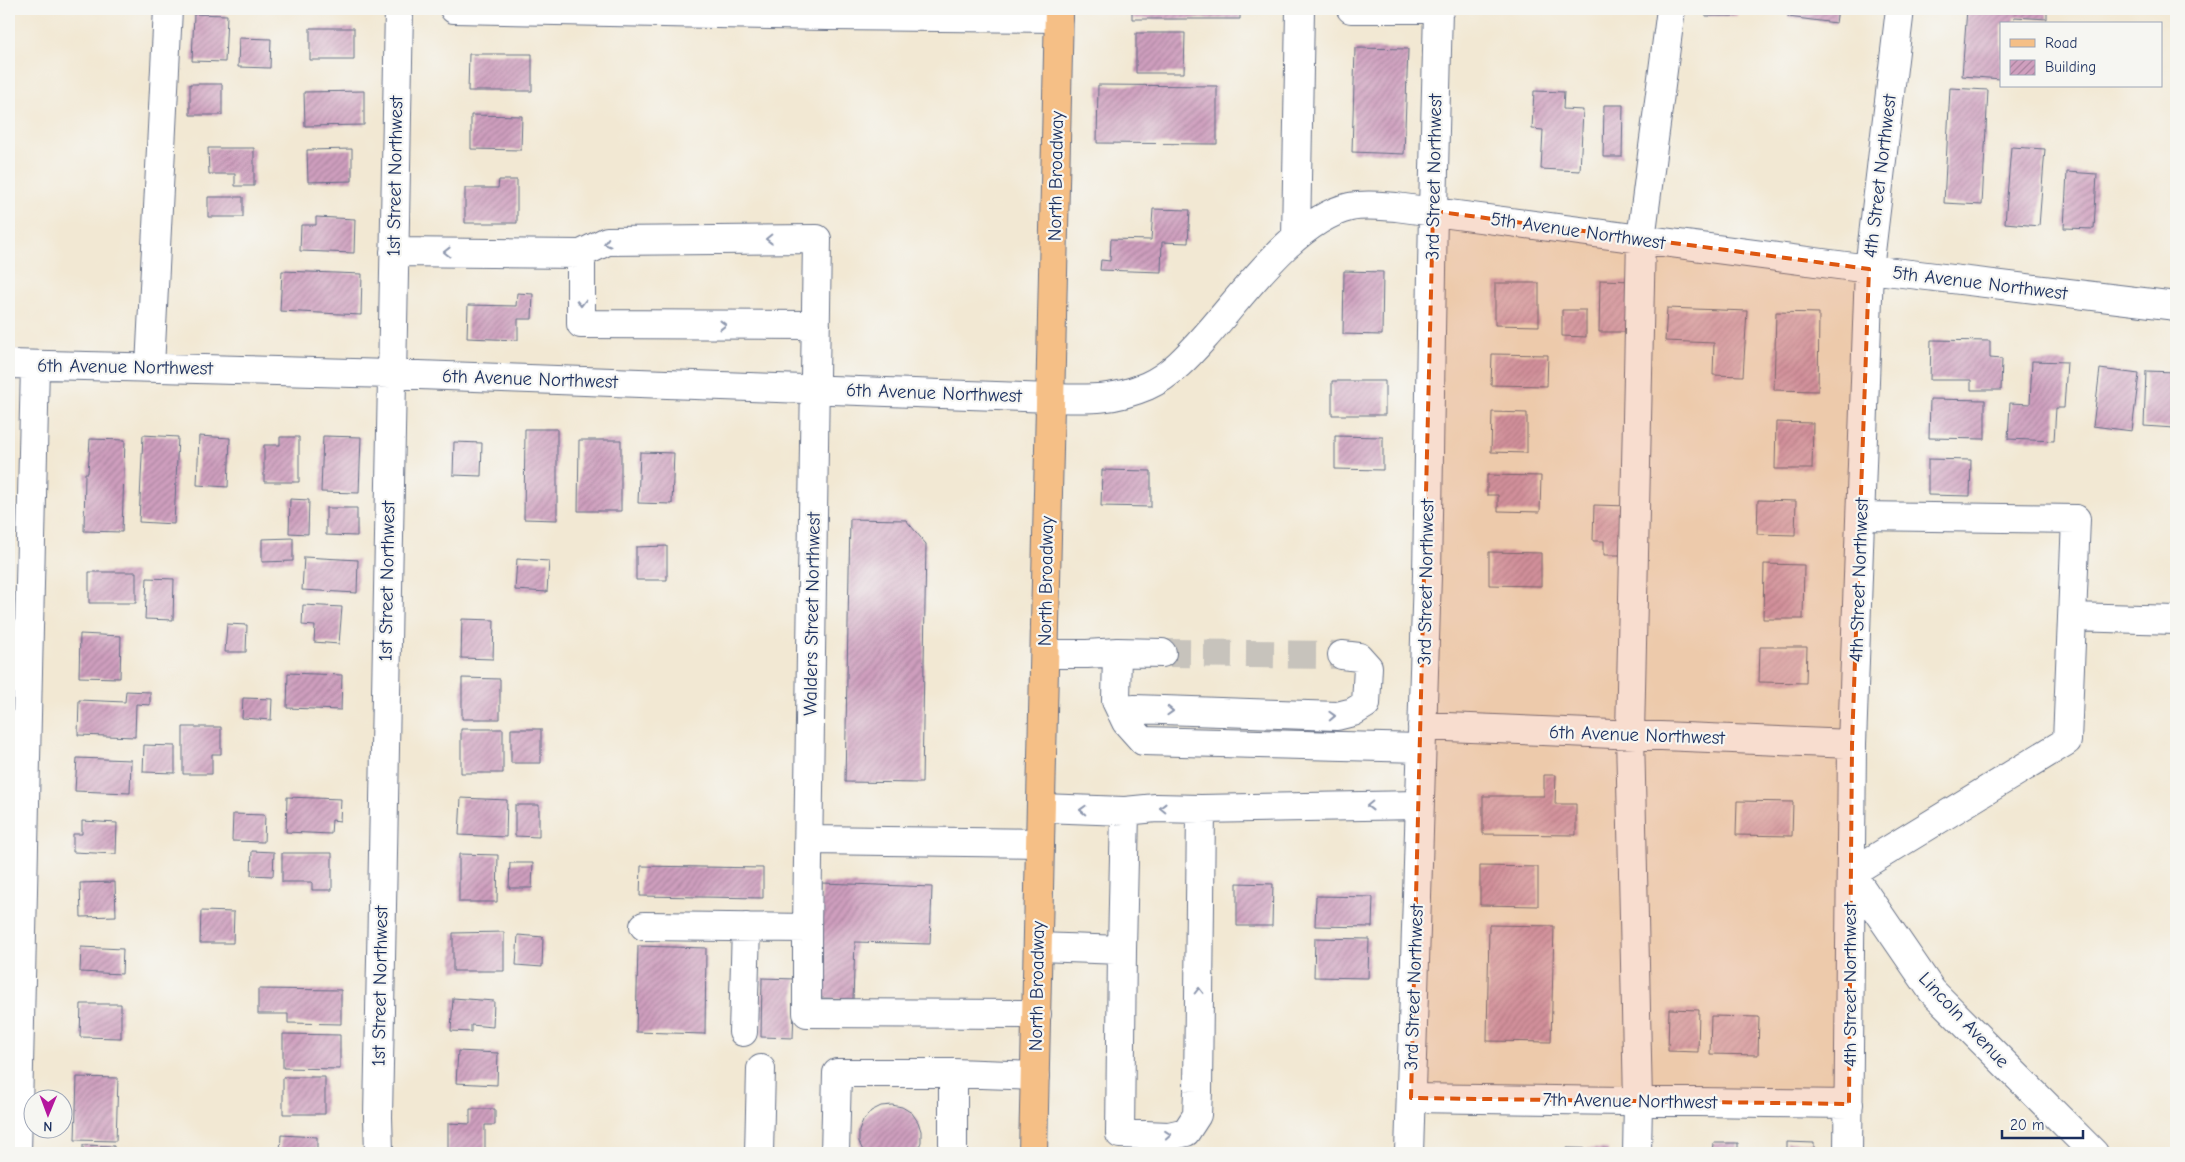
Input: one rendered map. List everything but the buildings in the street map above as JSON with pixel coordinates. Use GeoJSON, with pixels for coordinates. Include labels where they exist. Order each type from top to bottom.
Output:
{"type":"FeatureCollection","features":[{"type":"Feature","properties":{"kind":"main road","name":"North Broadway"},"geometry":{"type":"LineString","coordinates":[[1034,1153],[1059,13]]}},
{"type":"Feature","properties":{"kind":"street"},"geometry":{"type":"LineString","coordinates":[[150,368],[168,9]]}},
{"type":"Feature","properties":{"kind":"street","name":"1st Street Northwest"},"geometry":{"type":"LineString","coordinates":[[379,1153],[378,1107],[399,9]]}},
{"type":"Feature","properties":{"kind":"street"},"geometry":{"type":"LineString","coordinates":[[454,9],[827,13],[1059,13]]}},
{"type":"Feature","properties":{"kind":"street"},"geometry":{"type":"LineString","coordinates":[[1296,238],[1300,9]]}},
{"type":"Feature","properties":{"kind":"street"},"geometry":{"type":"LineString","coordinates":[[1351,9],[1439,10]]}},
{"type":"Feature","properties":{"kind":"street"},"geometry":{"type":"LineString","coordinates":[[1637,1153],[1638,1102],[1630,734],[1641,239],[1671,9]]}},
{"type":"Feature","properties":{"kind":"street","name":"4th Street Northwest"},"geometry":{"type":"LineString","coordinates":[[1848,1153],[1852,744],[1862,516],[1869,269],[1900,9]]}},
{"type":"Feature","properties":{"kind":"street","name":"3rd Street Northwest"},"geometry":{"type":"LineString","coordinates":[[1409,1153],[1427,575],[1432,211],[1439,10]]}},
{"type":"Feature","properties":{"kind":"street","name":"5th Avenue Northwest"},"geometry":{"type":"LineString","coordinates":[[1050,398],[1116,398],[1149,385],[1167,374],[1193,351],[1262,272],[1311,225],[1331,214],[1350,207],[1372,205],[1432,211],[1869,269],[2176,306]]}},
{"type":"Feature","properties":{"kind":"street","name":"Walders Street Northwest"},"geometry":{"type":"LineString","coordinates":[[581,254],[607,241],[817,239],[807,1013],[1037,1014]]}},
{"type":"Feature","properties":{"kind":"street"},"geometry":{"type":"LineString","coordinates":[[394,252],[581,254],[581,324],[816,325]]}},
{"type":"Feature","properties":{"kind":"street"},"geometry":{"type":"LineString","coordinates":[[16,1153],[14,1073],[22,364]]}},
{"type":"Feature","properties":{"kind":"street","name":"6th Avenue Northwest"},"geometry":{"type":"LineString","coordinates":[[22,364],[391,374],[1050,398]]}},
{"type":"Feature","properties":{"kind":"street"},"geometry":{"type":"LineString","coordinates":[[1851,873],[2067,741],[2076,519],[1862,516]]}},
{"type":"Feature","properties":{"kind":"street"},"geometry":{"type":"LineString","coordinates":[[2072,617],[2176,620]]}},
{"type":"Feature","properties":{"kind":"street"},"geometry":{"type":"LineString","coordinates":[[1117,652],[1116,701],[1121,712],[1134,710],[1337,716],[1353,712],[1366,704],[1368,667],[1359,657],[1342,655]]}},
{"type":"Feature","properties":{"kind":"street"},"geometry":{"type":"LineString","coordinates":[[1045,654],[1162,653]]}},
{"type":"Feature","properties":{"kind":"street","name":"6th Avenue Northwest"},"geometry":{"type":"LineString","coordinates":[[1121,712],[1126,722],[1143,741],[1630,734],[1852,744]]}},
{"type":"Feature","properties":{"kind":"street"},"geometry":{"type":"LineString","coordinates":[[1041,808],[1126,811],[1156,808],[1200,809],[1419,805]]}},
{"type":"Feature","properties":{"kind":"street"},"geometry":{"type":"LineString","coordinates":[[1126,811],[1120,1134],[1169,1136],[1186,1132],[1197,1115],[1200,809]]}},
{"type":"Feature","properties":{"kind":"street"},"geometry":{"type":"LineString","coordinates":[[809,840],[1040,843]]}},
{"type":"Feature","properties":{"kind":"street","name":"Lincoln Avenue"},"geometry":{"type":"LineString","coordinates":[[1851,873],[1932,991],[2094,1153]]}},
{"type":"Feature","properties":{"kind":"street"},"geometry":{"type":"LineString","coordinates":[[644,926],[807,928]]}},
{"type":"Feature","properties":{"kind":"street"},"geometry":{"type":"LineString","coordinates":[[743,1032],[746,927]]}},
{"type":"Feature","properties":{"kind":"street"},"geometry":{"type":"LineString","coordinates":[[1038,948],[1122,950]]}},
{"type":"Feature","properties":{"kind":"street"},"geometry":{"type":"LineString","coordinates":[[759,1153],[761,1069]]}},
{"type":"Feature","properties":{"kind":"street"},"geometry":{"type":"LineString","coordinates":[[834,1153],[837,1073],[953,1073],[1035,1076]]}},
{"type":"Feature","properties":{"kind":"street"},"geometry":{"type":"LineString","coordinates":[[953,1073],[953,1153]]}},
{"type":"Feature","properties":{"kind":"street","name":"7th Avenue Northwest"},"geometry":{"type":"LineString","coordinates":[[1411,1098],[1849,1104]]}},
{"type":"Feature","properties":{"kind":"highlighted area"},"geometry":{"type":"Polygon","coordinates":[[[1433,211],[1869,269],[1852,744],[1849,1104],[1411,1098],[1433,211]]]}},
{"type":"Feature","properties":{"kind":"tunnel"},"geometry":{"type":"LineString","coordinates":[[1162,653],[1342,655]]}}]}
